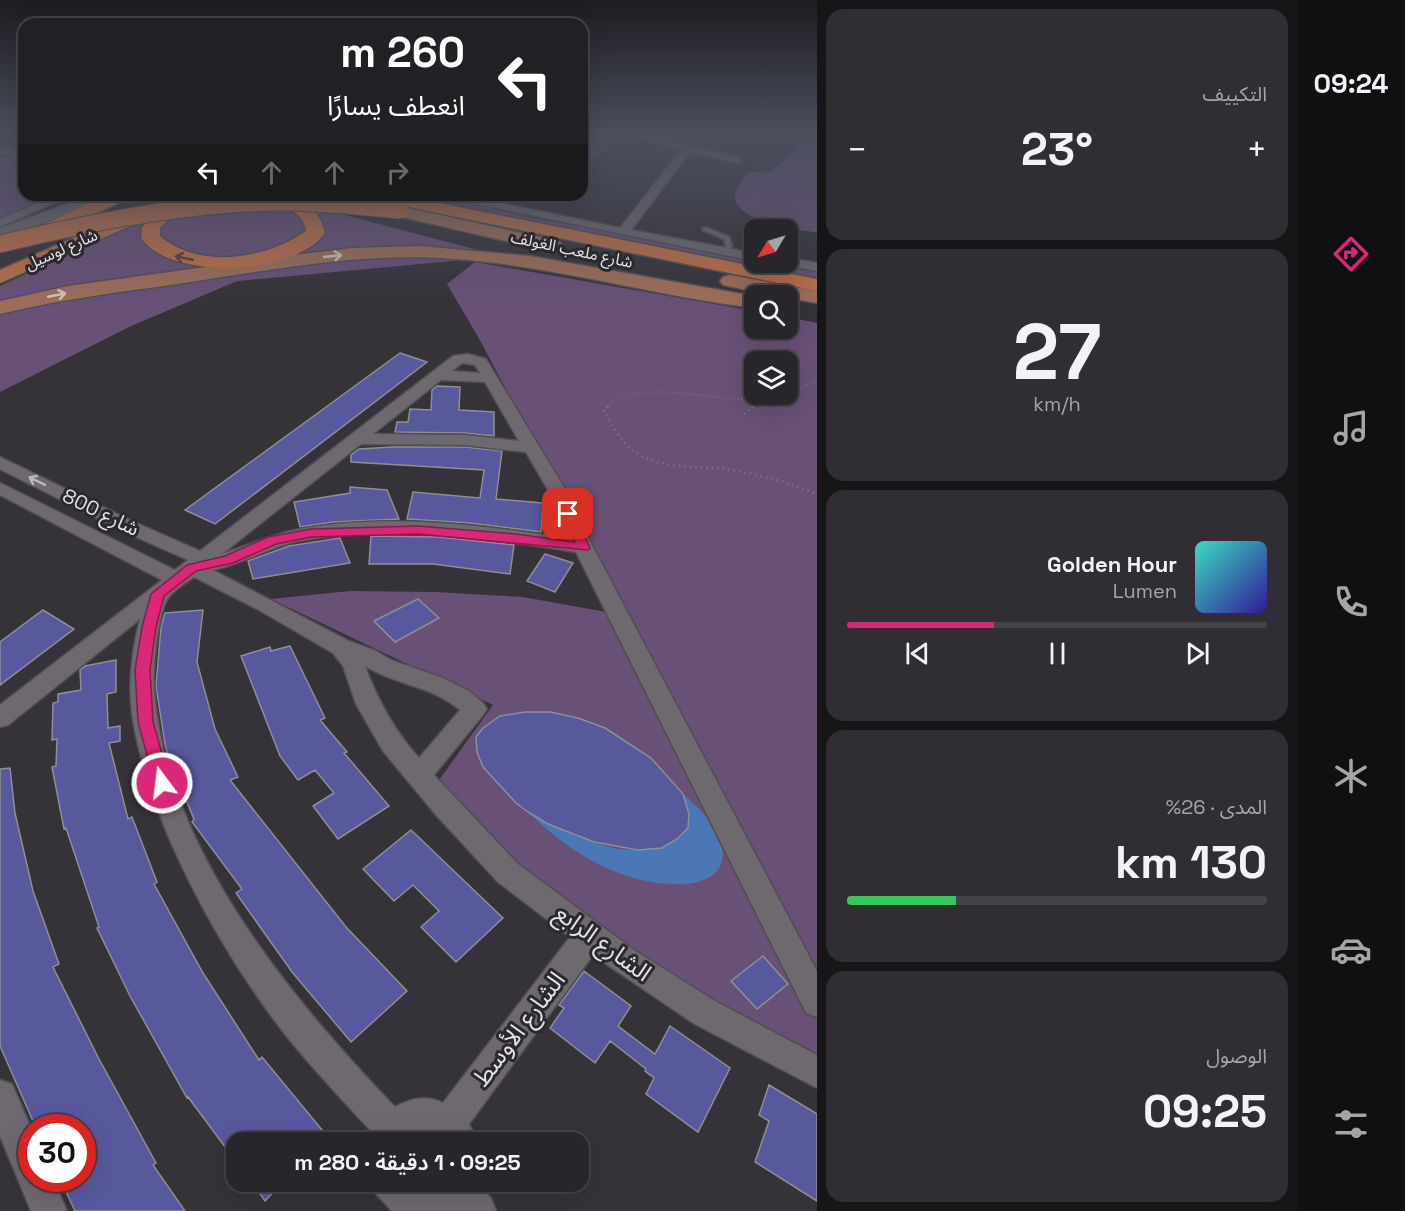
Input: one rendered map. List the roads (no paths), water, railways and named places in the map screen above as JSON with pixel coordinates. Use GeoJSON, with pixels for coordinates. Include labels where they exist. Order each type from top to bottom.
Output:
{"type":"FeatureCollection","features":[{"type":"Feature","properties":{"kind":"highway"},"geometry":{"type":"LineString","coordinates":[[0,254],[109,201]]}},
{"type":"Feature","properties":{"kind":"highway","name":"شارع لوسيل"},"geometry":{"type":"LineString","coordinates":[[0,254],[133,201]]}},
{"type":"Feature","properties":{"kind":"highway","name":"شارع لوسيل"},"geometry":{"type":"LineString","coordinates":[[0,277],[176,201]]}},
{"type":"Feature","properties":{"kind":"highway"},"geometry":{"type":"LineString","coordinates":[[187,201],[162,216],[151,226],[150,238],[158,249],[178,258],[230,262],[262,258],[286,251],[306,242],[316,233],[315,221],[308,211],[285,201]]}},
{"type":"Feature","properties":{"kind":"highway"},"geometry":{"type":"LineString","coordinates":[[403,201],[817,287]]}},
{"type":"Feature","properties":{"kind":"highway"},"geometry":{"type":"LineString","coordinates":[[0,244],[69,228],[157,212],[219,205],[280,202],[323,203],[400,210],[817,287]]}},
{"type":"Feature","properties":{"kind":"main road","name":"شارع ملعب الغولف"},"geometry":{"type":"LineString","coordinates":[[293,201],[744,298]]}},
{"type":"Feature","properties":{"kind":"main road","name":"شارع ملعب الغولف"},"geometry":{"type":"LineString","coordinates":[[354,201],[540,243],[817,297]]}},
{"type":"Feature","properties":{"kind":"main road"},"geometry":{"type":"LineString","coordinates":[[0,308],[69,293],[308,259],[370,252],[414,251],[495,257],[744,298]]}},
{"type":"Feature","properties":{"kind":"main road"},"geometry":{"type":"LineString","coordinates":[[798,308],[817,311]]}},
{"type":"Feature","properties":{"kind":"street"},"geometry":{"type":"LineString","coordinates":[[623,232],[655,191]]}},
{"type":"Feature","properties":{"kind":"street"},"geometry":{"type":"LineString","coordinates":[[0,223],[53,201]]}},
{"type":"Feature","properties":{"kind":"street","name":"شارع لوسيل"},"geometry":{"type":"LineString","coordinates":[[0,234],[90,201]]}},
{"type":"Feature","properties":{"kind":"street"},"geometry":{"type":"LineString","coordinates":[[476,201],[744,255]]}},
{"type":"Feature","properties":{"kind":"street"},"geometry":{"type":"LineString","coordinates":[[798,264],[817,267]]}},
{"type":"Feature","properties":{"kind":"street"},"geometry":{"type":"LineString","coordinates":[[0,718],[458,358],[481,362],[488,378],[561,497],[584,548],[817,1002]]}},
{"type":"Feature","properties":{"kind":"street"},"geometry":{"type":"LineString","coordinates":[[356,439],[435,439],[509,444],[530,448]]}},
{"type":"Feature","properties":{"kind":"street","name":"شارع 800"},"geometry":{"type":"LineString","coordinates":[[0,462],[127,526],[182,575]]}},
{"type":"Feature","properties":{"kind":"street","name":"شارع 800"},"geometry":{"type":"LineString","coordinates":[[0,488],[105,542],[182,575]]}},
{"type":"Feature","properties":{"kind":"street"},"geometry":{"type":"LineString","coordinates":[[105,542],[127,526]]}},
{"type":"Feature","properties":{"kind":"street"},"geometry":{"type":"LineString","coordinates":[[386,1132],[288,1012],[237,938],[186,846],[162,783],[146,722],[142,670],[149,627],[182,575],[229,560],[272,540],[311,533],[418,530],[516,538],[584,548]]}},
{"type":"Feature","properties":{"kind":"street"},"geometry":{"type":"LineString","coordinates":[[182,575],[266,605],[341,647],[368,657],[384,667],[435,684],[461,697],[475,708],[418,775]]}},
{"type":"Feature","properties":{"kind":"street","name":"الشارع الرابع"},"geometry":{"type":"LineString","coordinates":[[341,647],[353,664],[368,704],[392,744],[508,873],[590,935],[704,1012],[817,1072]]}},
{"type":"Feature","properties":{"kind":"street","name":"الشارع الأوسط"},"geometry":{"type":"LineString","coordinates":[[456,1132],[590,935]]}},
{"type":"Feature","properties":{"kind":"street"},"geometry":{"type":"LineString","coordinates":[[0,1096],[18,1138]]}},
{"type":"Feature","properties":{"kind":"street"},"geometry":{"type":"LineString","coordinates":[[393,1132],[410,1116],[423,1113],[436,1115],[454,1132]]}},
{"type":"Feature","properties":{"kind":"street"},"geometry":{"type":"LineString","coordinates":[[41,1192],[50,1211]]}},
{"type":"Feature","properties":{"kind":"street"},"geometry":{"type":"LineString","coordinates":[[392,1197],[426,1206],[465,1194]]}},
{"type":"Feature","properties":{"kind":"lane"},"geometry":{"type":"LineString","coordinates":[[705,229],[727,238],[729,246],[725,252]]}},
{"type":"Feature","properties":{"kind":"water"},"geometry":{"type":"Polygon","coordinates":[[[683,794],[702,811],[714,826],[723,853],[720,867],[712,876],[699,882],[685,884],[653,882],[613,871],[562,841],[528,812],[566,832],[595,843],[624,850],[637,850],[655,844],[688,827],[689,814],[683,794]]]}}]}
